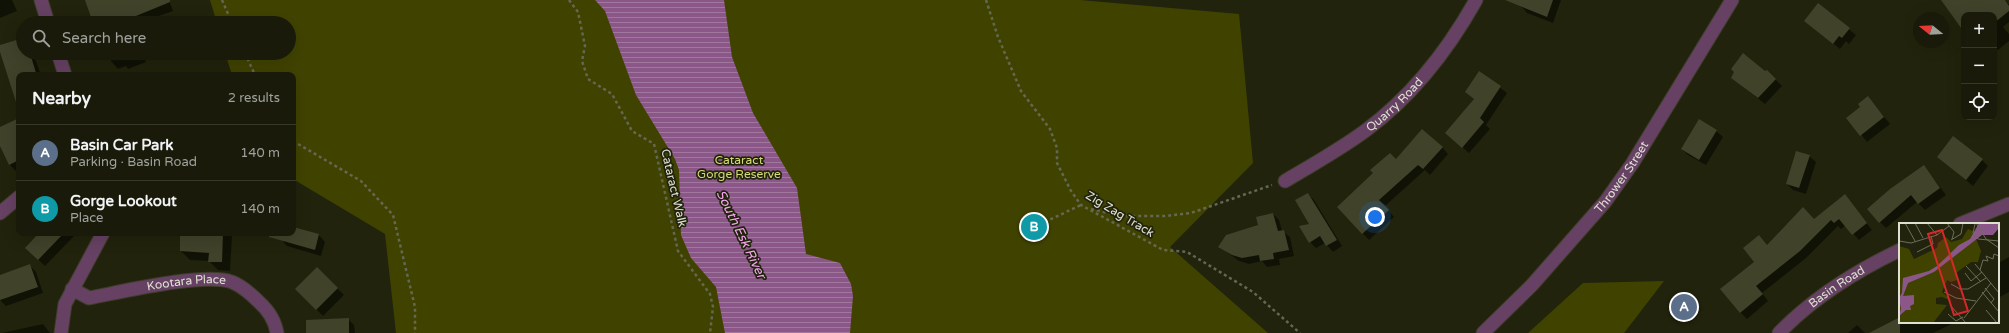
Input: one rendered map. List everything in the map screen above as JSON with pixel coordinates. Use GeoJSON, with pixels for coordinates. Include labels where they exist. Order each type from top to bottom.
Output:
{"type":"FeatureCollection","features":[{"type":"Feature","properties":{"kind":"street"},"geometry":{"type":"LineString","coordinates":[[41,0],[46,16]]}},
{"type":"Feature","properties":{"kind":"street","name":"Quarry Road"},"geometry":{"type":"LineString","coordinates":[[1285,181],[1331,155],[1366,130],[1417,84],[1461,27],[1476,0]]}},
{"type":"Feature","properties":{"kind":"street","name":"Thrower Street"},"geometry":{"type":"LineString","coordinates":[[1483,333],[1532,285],[1605,202],[1636,157],[1732,0]]}},
{"type":"Feature","properties":{"kind":"street"},"geometry":{"type":"LineString","coordinates":[[60,60],[64,72]]}},
{"type":"Feature","properties":{"kind":"street"},"geometry":{"type":"LineString","coordinates":[[0,213],[16,200]]}},
{"type":"Feature","properties":{"kind":"street"},"geometry":{"type":"LineString","coordinates":[[1962,223],[2009,204]]}},
{"type":"Feature","properties":{"kind":"street"},"geometry":{"type":"LineString","coordinates":[[61,333],[65,304],[101,236]]}},
{"type":"Feature","properties":{"kind":"street","name":"Basin Road"},"geometry":{"type":"LineString","coordinates":[[1779,333],[1811,304],[1842,282],[1872,264],[1899,250]]}},
{"type":"Feature","properties":{"kind":"street","name":"Kootara Place"},"geometry":{"type":"LineString","coordinates":[[72,289],[89,298],[209,278],[231,282],[250,292],[266,309],[276,327],[277,333]]}},
{"type":"Feature","properties":{"kind":"path"},"geometry":{"type":"LineString","coordinates":[[222,0],[229,16]]}},
{"type":"Feature","properties":{"kind":"path","name":"Cataract Walk"},"geometry":{"type":"LineString","coordinates":[[568,0],[578,12],[585,46],[582,61],[588,79],[612,94],[632,131],[654,144],[678,251],[710,294],[713,307],[710,333]]}},
{"type":"Feature","properties":{"kind":"path","name":"Zig Zag Track"},"geometry":{"type":"LineString","coordinates":[[986,0],[998,37],[1021,91],[1050,129],[1057,148],[1057,163],[1071,191],[1081,205],[1163,250],[1187,252],[1253,292],[1300,333]]}},
{"type":"Feature","properties":{"kind":"path"},"geometry":{"type":"LineString","coordinates":[[248,60],[254,72]]}},
{"type":"Feature","properties":{"kind":"path"},"geometry":{"type":"LineString","coordinates":[[296,143],[361,181],[393,215],[415,307],[415,333]]}},
{"type":"Feature","properties":{"kind":"path"},"geometry":{"type":"LineString","coordinates":[[1088,209],[1121,216],[1165,216],[1191,213],[1285,181]]}},
{"type":"Feature","properties":{"kind":"path"},"geometry":{"type":"LineString","coordinates":[[1034,227],[1081,205]]}},
{"type":"Feature","properties":{"kind":"green space","name":"Cataract Gorge Reserve"},"geometry":{"type":"Polygon","coordinates":[[[210,0],[1080,0],[1239,14],[1253,163],[1170,247],[1268,333],[396,333],[385,234],[296,181],[296,72],[231,72],[227,60],[296,60],[296,16],[215,16],[210,0]]]}},
{"type":"Feature","properties":{"kind":"green space"},"geometry":{"type":"Polygon","coordinates":[[[1664,281],[1624,333],[1528,333],[1583,283],[1664,281]]]}},
{"type":"Feature","properties":{"kind":"water","name":"South Esk River"},"geometry":{"type":"Polygon","coordinates":[[[595,0],[724,0],[732,57],[753,113],[797,188],[806,254],[840,263],[851,284],[853,296],[850,333],[725,333],[716,287],[691,258],[681,235],[679,170],[675,159],[636,95],[605,11],[595,0]]]}},
{"type":"Feature","properties":{"kind":"building"},"geometry":{"type":"Polygon","coordinates":[[[85,0],[170,0],[170,2],[136,16],[91,16],[85,0]]]}},
{"type":"Feature","properties":{"kind":"building"},"geometry":{"type":"Polygon","coordinates":[[[1505,0],[1553,0],[1547,17],[1505,0]]]}},
{"type":"Feature","properties":{"kind":"building"},"geometry":{"type":"Polygon","coordinates":[[[1941,0],[2005,0],[2009,6],[2009,11],[1997,21],[1997,12],[1961,12],[1961,28],[1941,0]]]}},
{"type":"Feature","properties":{"kind":"building"},"geometry":{"type":"Polygon","coordinates":[[[1818,3],[1850,28],[1842,38],[1839,36],[1833,44],[1804,21],[1818,3]]]}},
{"type":"Feature","properties":{"kind":"building"},"geometry":{"type":"Polygon","coordinates":[[[16,40],[16,60],[32,60],[36,72],[16,72],[16,102],[0,52],[0,45],[16,40]]]}},
{"type":"Feature","properties":{"kind":"building"},"geometry":{"type":"Polygon","coordinates":[[[1743,53],[1765,71],[1767,70],[1776,79],[1758,98],[1731,78],[1734,72],[1731,69],[1743,53]]]}},
{"type":"Feature","properties":{"kind":"building"},"geometry":{"type":"Polygon","coordinates":[[[1479,71],[1501,86],[1480,118],[1484,122],[1462,148],[1445,133],[1474,99],[1465,92],[1479,71]]]}},
{"type":"Feature","properties":{"kind":"building"},"geometry":{"type":"Polygon","coordinates":[[[1868,96],[1884,117],[1860,136],[1846,118],[1860,107],[1858,104],[1868,96]]]}},
{"type":"Feature","properties":{"kind":"building"},"geometry":{"type":"Polygon","coordinates":[[[16,119],[16,162],[9,165],[0,146],[0,127],[16,119]]]}},
{"type":"Feature","properties":{"kind":"building"},"geometry":{"type":"Polygon","coordinates":[[[1699,119],[1717,130],[1699,160],[1681,149],[1699,119]]]}},
{"type":"Feature","properties":{"kind":"building"},"geometry":{"type":"Polygon","coordinates":[[[1422,129],[1443,147],[1423,169],[1418,165],[1379,200],[1389,210],[1362,234],[1337,207],[1373,173],[1370,170],[1390,153],[1396,159],[1422,129]]]}},
{"type":"Feature","properties":{"kind":"building"},"geometry":{"type":"Polygon","coordinates":[[[1953,136],[1983,159],[1966,180],[1937,157],[1953,136]]]}},
{"type":"Feature","properties":{"kind":"building"},"geometry":{"type":"Polygon","coordinates":[[[1796,151],[1810,155],[1799,188],[1786,184],[1796,151]]]}},
{"type":"Feature","properties":{"kind":"building"},"geometry":{"type":"Polygon","coordinates":[[[1924,165],[1940,188],[1918,204],[1911,195],[1879,223],[1867,209],[1890,189],[1924,165]]]}},
{"type":"Feature","properties":{"kind":"building"},"geometry":{"type":"Polygon","coordinates":[[[1308,193],[1337,240],[1326,246],[1320,236],[1309,243],[1299,226],[1309,224],[1295,200],[1308,193]]]}},
{"type":"Feature","properties":{"kind":"building"},"geometry":{"type":"Polygon","coordinates":[[[1845,194],[1867,223],[1852,235],[1839,219],[1834,223],[1831,220],[1800,251],[1756,286],[1763,294],[1740,313],[1720,289],[1754,262],[1743,248],[1759,235],[1767,245],[1803,207],[1814,219],[1845,194]]]}},
{"type":"Feature","properties":{"kind":"building"},"geometry":{"type":"Polygon","coordinates":[[[1273,213],[1278,231],[1284,230],[1289,250],[1273,253],[1274,259],[1260,261],[1259,255],[1242,258],[1232,255],[1218,247],[1226,235],[1258,225],[1256,217],[1273,213]]]}},
{"type":"Feature","properties":{"kind":"building"},"geometry":{"type":"Polygon","coordinates":[[[296,228],[319,234],[315,250],[269,237],[296,236],[296,228]]]}},
{"type":"Feature","properties":{"kind":"building"},"geometry":{"type":"Polygon","coordinates":[[[36,236],[61,236],[38,260],[25,248],[36,236]]]}},
{"type":"Feature","properties":{"kind":"building"},"geometry":{"type":"Polygon","coordinates":[[[180,236],[223,236],[222,262],[208,262],[209,253],[180,251],[180,236]]]}},
{"type":"Feature","properties":{"kind":"building"},"geometry":{"type":"Polygon","coordinates":[[[30,264],[38,287],[0,300],[0,275],[30,264]]]}},
{"type":"Feature","properties":{"kind":"building"},"geometry":{"type":"Polygon","coordinates":[[[317,267],[338,288],[316,310],[295,289],[317,267]]]}},
{"type":"Feature","properties":{"kind":"building"},"geometry":{"type":"Polygon","coordinates":[[[349,318],[349,333],[306,333],[306,320],[349,318]]]}},
{"type":"Feature","properties":{"kind":"building"},"geometry":{"type":"Polygon","coordinates":[[[1899,318],[1900,333],[1869,333],[1899,318]]]}},
{"type":"Feature","properties":{"kind":"place","name":"Gorge Lookout"},"geometry":{"type":"Point","coordinates":[1034,227]}},
{"type":"Feature","properties":{"kind":"place","name":"Basin Car Park"},"geometry":{"type":"Point","coordinates":[1684,307]}}]}
